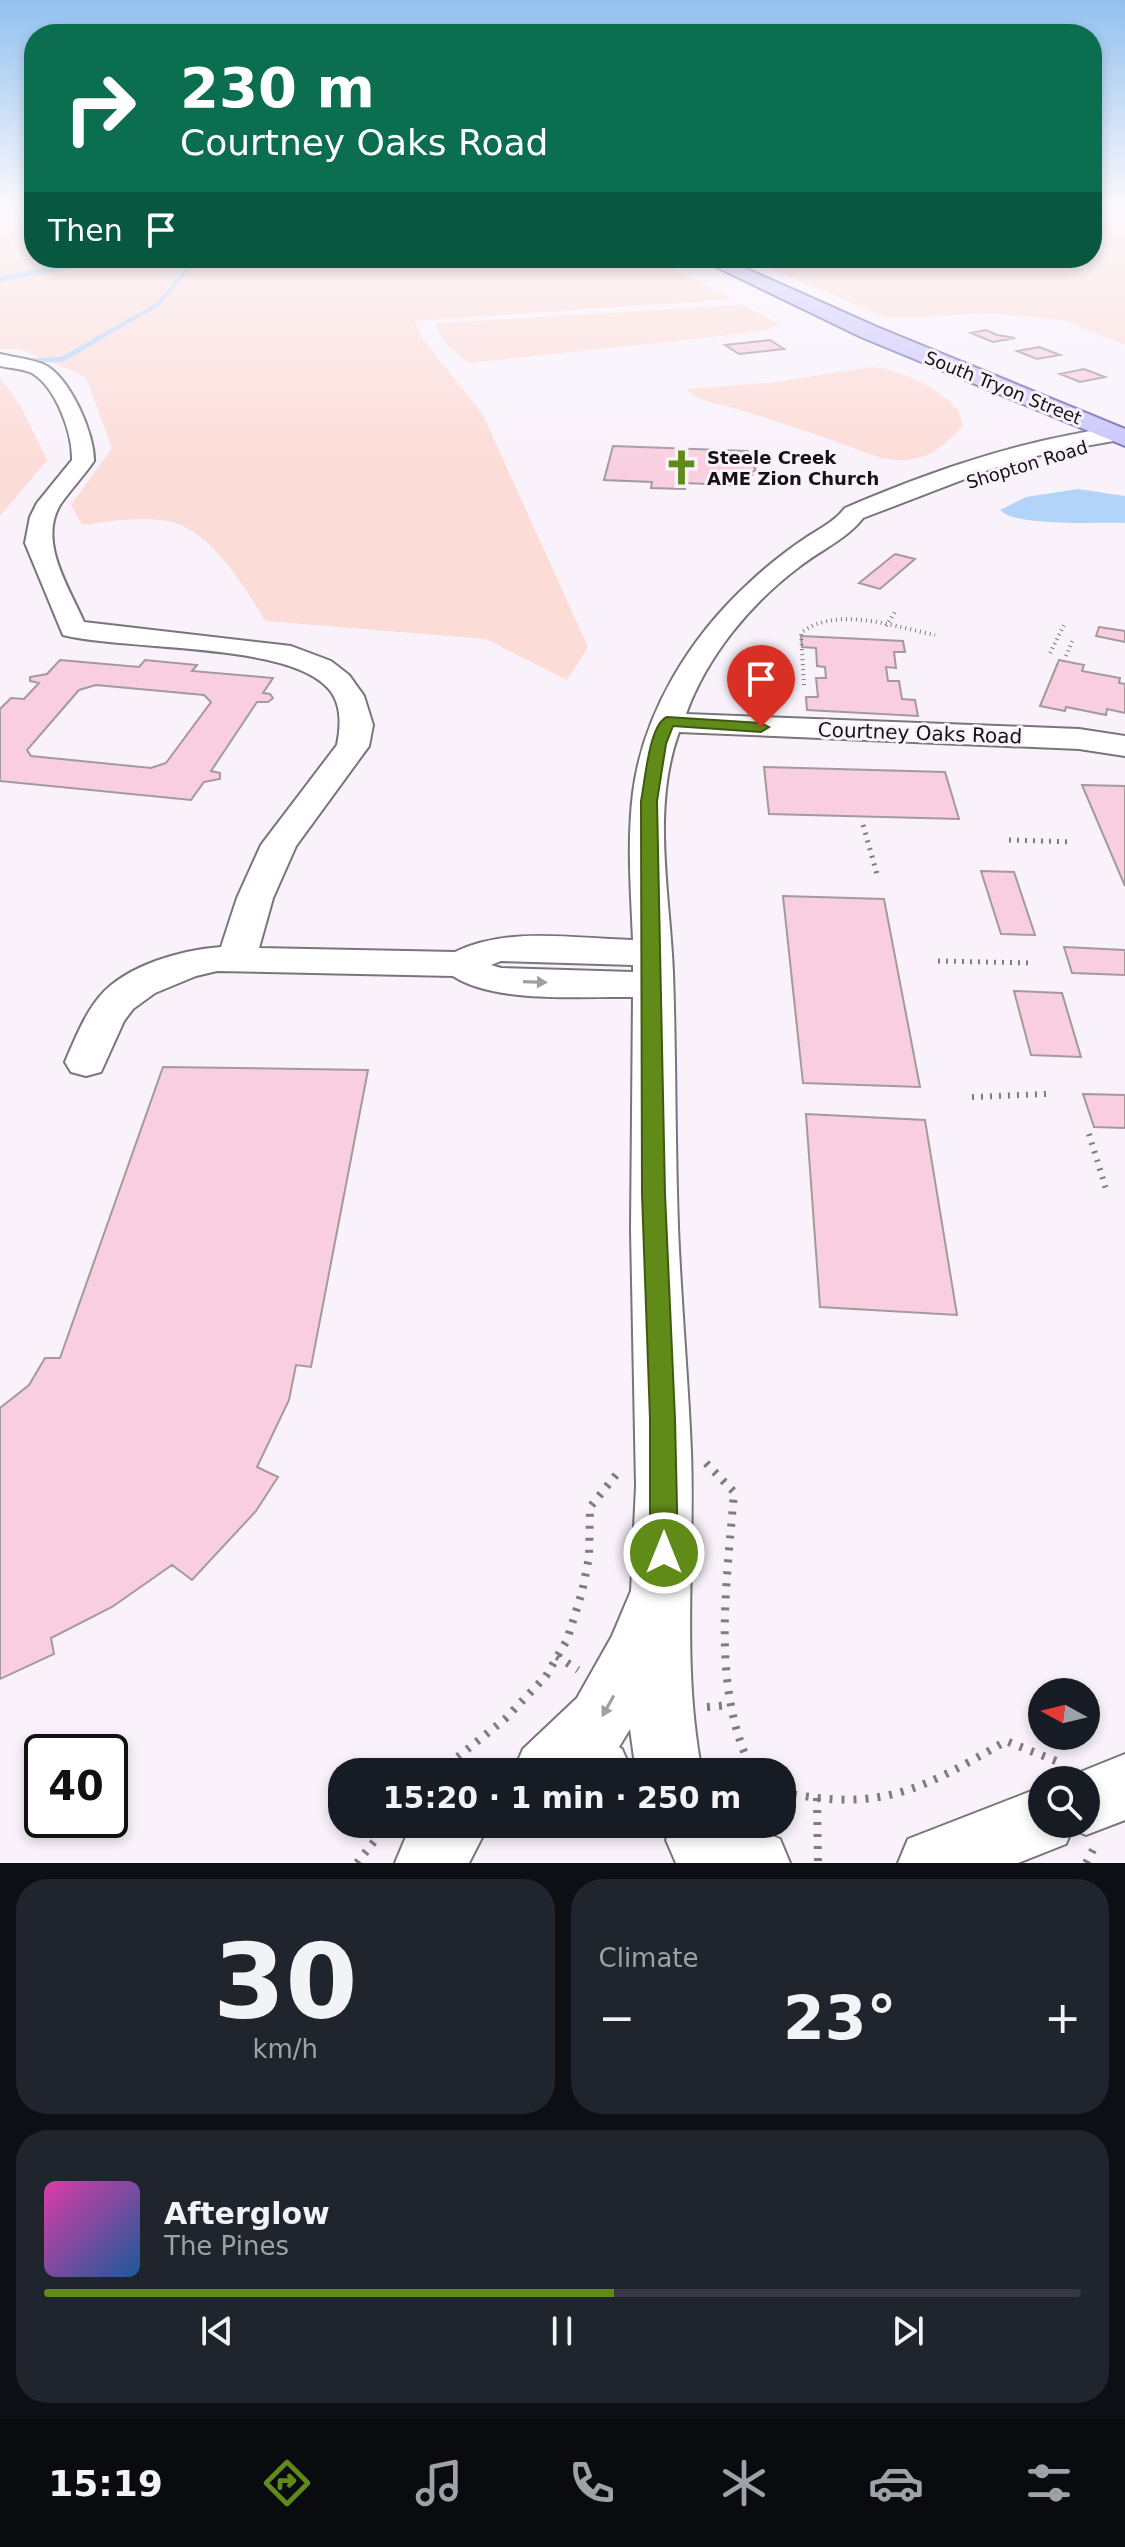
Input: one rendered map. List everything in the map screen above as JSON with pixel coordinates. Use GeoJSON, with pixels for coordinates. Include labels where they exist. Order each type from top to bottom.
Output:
{"type":"FeatureCollection","features":[{"type":"Feature","properties":{"kind":"main road","name":"South Tryon Street"},"geometry":{"type":"LineString","coordinates":[[786,294],[869,332],[1121,436]]}},
{"type":"Feature","properties":{"kind":"street"},"geometry":{"type":"LineString","coordinates":[[0,360],[39,369],[76,419],[83,461],[49,503],[42,517],[38,543],[73,629],[281,652],[321,667],[338,681],[355,709],[357,725],[353,746],[279,845],[255,898],[236,959]]}},
{"type":"Feature","properties":{"kind":"street","name":"Shopton Road"},"geometry":{"type":"LineString","coordinates":[[667,1758],[659,1704],[663,1419],[654,1194],[649,801],[659,744],[698,657],[724,624],[773,574],[846,523],[871,520],[953,487],[1121,436]]}},
{"type":"Feature","properties":{"kind":"street","name":"Courtney Oaks Road"},"geometry":{"type":"LineString","coordinates":[[667,722],[1079,739],[1125,746]]}},
{"type":"Feature","properties":{"kind":"street"},"geometry":{"type":"LineString","coordinates":[[86,1062],[117,1001],[161,973],[191,963],[236,959],[461,964],[477,974],[498,981],[653,969]]}},
{"type":"Feature","properties":{"kind":"street","name":"Shopton Road"},"geometry":{"type":"LineString","coordinates":[[562,1758],[600,1721],[635,1656],[663,1584]]}},
{"type":"Feature","properties":{"kind":"street"},"geometry":{"type":"LineString","coordinates":[[1100,1797],[1125,1787]]}},
{"type":"Feature","properties":{"kind":"street"},"geometry":{"type":"LineString","coordinates":[[932,1863],[1028,1825]]}},
{"type":"Feature","properties":{"kind":"street"},"geometry":{"type":"LineString","coordinates":[[429,1863],[446,1838]]}},
{"type":"Feature","properties":{"kind":"path"},"geometry":{"type":"LineString","coordinates":[[886,626],[895,612]]}},
{"type":"Feature","properties":{"kind":"path"},"geometry":{"type":"LineString","coordinates":[[804,685],[802,630],[819,621],[886,626],[935,635]]}},
{"type":"Feature","properties":{"kind":"path"},"geometry":{"type":"LineString","coordinates":[[1050,653],[1065,623]]}},
{"type":"Feature","properties":{"kind":"path"},"geometry":{"type":"LineString","coordinates":[[1066,656],[1073,639]]}},
{"type":"Feature","properties":{"kind":"path"},"geometry":{"type":"LineString","coordinates":[[863,825],[877,874]]}},
{"type":"Feature","properties":{"kind":"path"},"geometry":{"type":"LineString","coordinates":[[1009,840],[1072,842]]}},
{"type":"Feature","properties":{"kind":"path"},"geometry":{"type":"LineString","coordinates":[[938,961],[1034,963]]}},
{"type":"Feature","properties":{"kind":"path"},"geometry":{"type":"LineString","coordinates":[[972,1097],[1046,1094]]}},
{"type":"Feature","properties":{"kind":"path"},"geometry":{"type":"LineString","coordinates":[[1089,1134],[1106,1189]]}},
{"type":"Feature","properties":{"kind":"path"},"geometry":{"type":"LineString","coordinates":[[734,1492],[728,1574],[728,1675],[737,1741],[746,1758]]}},
{"type":"Feature","properties":{"kind":"path"},"geometry":{"type":"LineString","coordinates":[[456,1758],[505,1719],[546,1676],[567,1640],[589,1557],[590,1507]]}},
{"type":"Feature","properties":{"kind":"path"},"geometry":{"type":"LineString","coordinates":[[796,1794],[859,1803],[906,1795],[929,1786],[1006,1741]]}},
{"type":"Feature","properties":{"kind":"path"},"geometry":{"type":"LineString","coordinates":[[817,1798],[818,1863]]}},
{"type":"Feature","properties":{"kind":"path"},"geometry":{"type":"LineString","coordinates":[[357,1863],[377,1838]]}},
{"type":"Feature","properties":{"kind":"shaded area"},"geometry":{"type":"Polygon","coordinates":[[[0,294],[723,294],[733,299],[414,321],[423,339],[483,415],[588,647],[567,680],[486,639],[265,621],[225,561],[198,535],[183,526],[147,519],[82,525],[71,505],[112,448],[86,377],[20,349],[0,349],[0,294]]]}},
{"type":"Feature","properties":{"kind":"shaded area"},"geometry":{"type":"Polygon","coordinates":[[[830,294],[1125,294],[1125,345],[1066,321],[993,313],[888,318],[830,294]]]}},
{"type":"Feature","properties":{"kind":"shaded area"},"geometry":{"type":"Polygon","coordinates":[[[743,305],[779,324],[765,330],[714,337],[469,363],[444,341],[436,323],[743,305]]]}},
{"type":"Feature","properties":{"kind":"shaded area"},"geometry":{"type":"Polygon","coordinates":[[[872,367],[906,375],[939,393],[956,408],[963,426],[944,444],[926,455],[895,460],[705,400],[687,389],[769,383],[872,367]]]}},
{"type":"Feature","properties":{"kind":"shaded area"},"geometry":{"type":"Polygon","coordinates":[[[0,377],[21,407],[47,460],[0,516],[0,377]]]}},
{"type":"Feature","properties":{"kind":"water"},"geometry":{"type":"Polygon","coordinates":[[[1078,489],[1125,496],[1125,523],[1039,521],[1022,519],[1000,510],[1026,497],[1078,489]]]}},
{"type":"Feature","properties":{"kind":"building"},"geometry":{"type":"Polygon","coordinates":[[[986,330],[1015,338],[993,342],[971,333],[986,330]]]}},
{"type":"Feature","properties":{"kind":"building"},"geometry":{"type":"Polygon","coordinates":[[[770,340],[784,349],[739,354],[725,345],[770,340]]]}},
{"type":"Feature","properties":{"kind":"building"},"geometry":{"type":"Polygon","coordinates":[[[1039,347],[1060,355],[1037,359],[1017,351],[1039,347]]]}},
{"type":"Feature","properties":{"kind":"building"},"geometry":{"type":"Polygon","coordinates":[[[1084,369],[1105,377],[1080,382],[1060,374],[1084,369]]]}},
{"type":"Feature","properties":{"kind":"building","name":"Steele Creek AME Zion Church"},"geometry":{"type":"Polygon","coordinates":[[[613,446],[748,451],[748,459],[755,462],[752,463],[756,470],[749,474],[752,475],[747,478],[747,486],[686,483],[685,489],[651,488],[652,482],[604,480],[613,446]]]}},
{"type":"Feature","properties":{"kind":"building"},"geometry":{"type":"Polygon","coordinates":[[[895,554],[915,559],[880,589],[859,583],[895,554]]]}},
{"type":"Feature","properties":{"kind":"building"},"geometry":{"type":"Polygon","coordinates":[[[1099,627],[1125,631],[1125,642],[1096,636],[1099,627]]]}},
{"type":"Feature","properties":{"kind":"building"},"geometry":{"type":"Polygon","coordinates":[[[801,636],[903,641],[905,652],[894,652],[896,668],[886,667],[888,681],[899,681],[902,699],[915,700],[918,716],[807,710],[806,697],[818,697],[816,678],[826,678],[825,667],[817,666],[816,648],[802,647],[801,636]]]}},
{"type":"Feature","properties":{"kind":"building"},"geometry":{"type":"Polygon","coordinates":[[[60,660],[139,667],[145,660],[197,665],[192,671],[273,678],[263,693],[273,698],[268,702],[257,702],[211,771],[220,773],[220,779],[204,782],[191,800],[0,781],[0,709],[11,698],[24,699],[39,683],[30,681],[30,677],[47,674],[60,660]],[[96,685],[79,690],[27,750],[31,756],[151,768],[166,763],[211,702],[204,695],[96,685]]]}},
{"type":"Feature","properties":{"kind":"building"},"geometry":{"type":"Polygon","coordinates":[[[1059,660],[1084,665],[1082,671],[1120,678],[1119,683],[1125,684],[1125,713],[1107,709],[1106,715],[1066,707],[1065,711],[1040,706],[1059,660]]]}},
{"type":"Feature","properties":{"kind":"building"},"geometry":{"type":"Polygon","coordinates":[[[764,767],[945,772],[959,819],[769,814],[764,767]]]}},
{"type":"Feature","properties":{"kind":"building"},"geometry":{"type":"Polygon","coordinates":[[[1082,785],[1125,786],[1125,886],[1082,785]]]}},
{"type":"Feature","properties":{"kind":"building"},"geometry":{"type":"Polygon","coordinates":[[[981,871],[1014,872],[1035,935],[1001,934],[981,871]]]}},
{"type":"Feature","properties":{"kind":"building"},"geometry":{"type":"Polygon","coordinates":[[[783,896],[884,899],[920,1087],[803,1083],[783,896]]]}},
{"type":"Feature","properties":{"kind":"building"},"geometry":{"type":"Polygon","coordinates":[[[1064,947],[1125,950],[1125,975],[1072,973],[1064,947]]]}},
{"type":"Feature","properties":{"kind":"building"},"geometry":{"type":"Polygon","coordinates":[[[1014,991],[1062,993],[1081,1057],[1031,1055],[1014,991]]]}},
{"type":"Feature","properties":{"kind":"building"},"geometry":{"type":"Polygon","coordinates":[[[163,1067],[368,1070],[311,1367],[296,1365],[289,1400],[257,1467],[278,1477],[256,1511],[192,1580],[172,1565],[112,1607],[51,1638],[54,1654],[0,1679],[0,1408],[29,1385],[45,1358],[60,1358],[163,1067]]]}},
{"type":"Feature","properties":{"kind":"building"},"geometry":{"type":"Polygon","coordinates":[[[1083,1094],[1125,1095],[1125,1128],[1094,1127],[1083,1094]]]}},
{"type":"Feature","properties":{"kind":"building"},"geometry":{"type":"Polygon","coordinates":[[[806,1114],[925,1120],[957,1315],[820,1307],[806,1114]]]}},
{"type":"Feature","properties":{"kind":"waterway"},"geometry":{"type":"LineString","coordinates":[[97,339],[157,305],[166,294]]}},
{"type":"Feature","properties":{"kind":"waterway"},"geometry":{"type":"LineString","coordinates":[[27,361],[63,359],[101,337]]}},
{"type":"Feature","properties":{"kind":"place","name":"Steele Creek AME Zion Church"},"geometry":{"type":"Point","coordinates":[681,468]}},
{"type":"Feature","properties":{"kind":"route"},"geometry":{"type":"LineString","coordinates":[[664,1553],[663,1419],[654,1194],[649,801],[659,744],[667,722],[761,727]]}}]}
